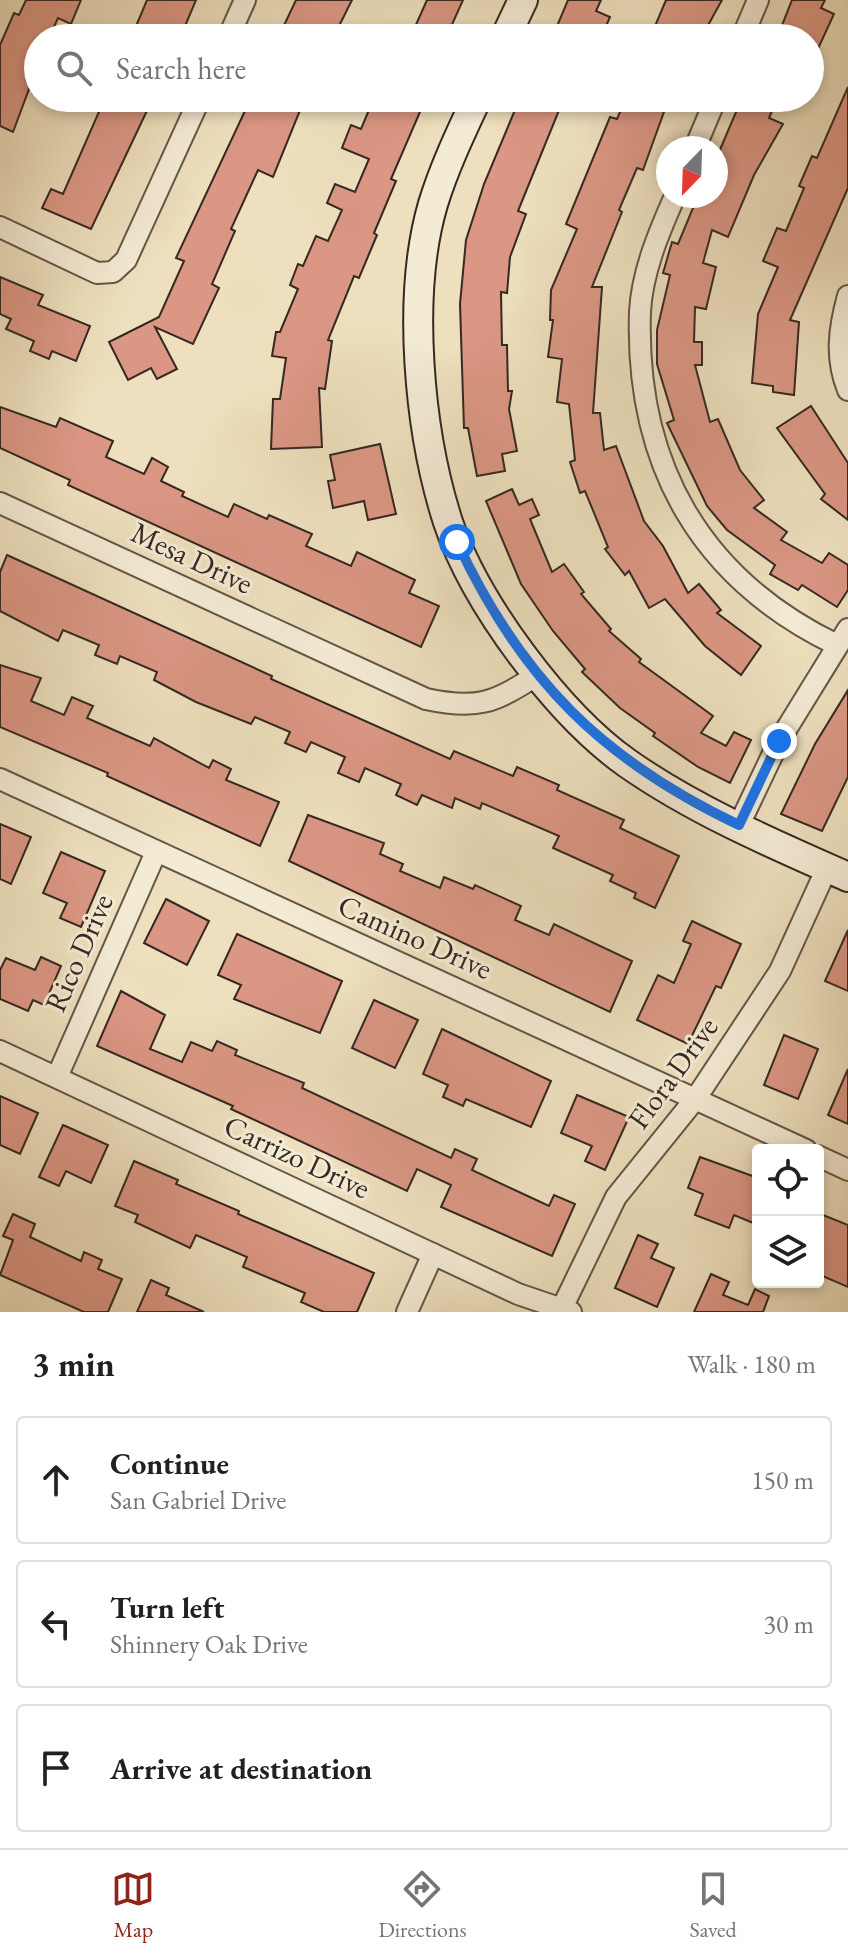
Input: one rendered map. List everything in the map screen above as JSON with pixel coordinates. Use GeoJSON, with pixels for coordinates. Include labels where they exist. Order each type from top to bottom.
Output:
{"type":"FeatureCollection","features":[{"type":"Feature","properties":{"kind":"street"},"geometry":{"type":"LineString","coordinates":[[234,24],[245,0]]}},
{"type":"Feature","properties":{"kind":"street"},"geometry":{"type":"LineString","coordinates":[[512,24],[523,0]]}},
{"type":"Feature","properties":{"kind":"street"},"geometry":{"type":"LineString","coordinates":[[748,24],[758,0]]}},
{"type":"Feature","properties":{"kind":"street"},"geometry":{"type":"LineString","coordinates":[[0,227],[97,273],[113,272],[126,260],[194,112]]}},
{"type":"Feature","properties":{"kind":"street"},"geometry":{"type":"LineString","coordinates":[[471,112],[432,206],[416,337],[422,391],[448,523],[485,594],[537,675],[625,761],[684,799],[837,873]]}},
{"type":"Feature","properties":{"kind":"street"},"geometry":{"type":"LineString","coordinates":[[700,136],[710,112]]}},
{"type":"Feature","properties":{"kind":"street"},"geometry":{"type":"LineString","coordinates":[[670,208],[652,253],[640,310],[648,410],[679,503],[703,541],[736,578],[806,630],[842,637],[779,741],[739,825]]}},
{"type":"Feature","properties":{"kind":"street"},"geometry":{"type":"LineString","coordinates":[[848,296],[839,340],[839,368],[848,390]]}},
{"type":"Feature","properties":{"kind":"street","name":"Mesa Drive"},"geometry":{"type":"LineString","coordinates":[[0,503],[426,699],[460,706],[485,704],[537,675]]}},
{"type":"Feature","properties":{"kind":"street","name":"Camino Drive"},"geometry":{"type":"LineString","coordinates":[[0,779],[793,1144]]}},
{"type":"Feature","properties":{"kind":"street","name":"Rico Drive"},"geometry":{"type":"LineString","coordinates":[[57,1077],[156,852]]}},
{"type":"Feature","properties":{"kind":"street","name":"Flora Drive"},"geometry":{"type":"LineString","coordinates":[[566,1310],[616,1197],[696,1098],[780,971],[837,873]]}},
{"type":"Feature","properties":{"kind":"street","name":"Carrizo Drive"},"geometry":{"type":"LineString","coordinates":[[0,1051],[531,1300],[566,1310]]}},
{"type":"Feature","properties":{"kind":"street"},"geometry":{"type":"LineString","coordinates":[[824,1159],[848,1170]]}},
{"type":"Feature","properties":{"kind":"street"},"geometry":{"type":"LineString","coordinates":[[407,1312],[433,1254]]}},
{"type":"Feature","properties":{"kind":"building"},"geometry":{"type":"Polygon","coordinates":[[[26,0],[81,0],[71,24],[58,18],[55,24],[24,24],[24,103],[13,132],[0,126],[0,45],[14,13],[19,15],[26,0]]]}},
{"type":"Feature","properties":{"kind":"building"},"geometry":{"type":"Polygon","coordinates":[[[147,0],[196,0],[186,24],[137,24],[147,0]]]}},
{"type":"Feature","properties":{"kind":"building"},"geometry":{"type":"Polygon","coordinates":[[[296,0],[352,0],[340,24],[285,24],[296,0]]]}},
{"type":"Feature","properties":{"kind":"building"},"geometry":{"type":"Polygon","coordinates":[[[427,0],[463,0],[452,24],[416,24],[427,0]]]}},
{"type":"Feature","properties":{"kind":"building"},"geometry":{"type":"Polygon","coordinates":[[[568,0],[601,0],[596,11],[610,17],[607,24],[558,24],[568,0]]]}},
{"type":"Feature","properties":{"kind":"building"},"geometry":{"type":"Polygon","coordinates":[[[666,0],[722,0],[709,24],[656,24],[666,0]]]}},
{"type":"Feature","properties":{"kind":"building"},"geometry":{"type":"Polygon","coordinates":[[[792,0],[825,0],[821,8],[834,14],[824,36],[824,24],[783,24],[792,0]]]}},
{"type":"Feature","properties":{"kind":"building"},"geometry":{"type":"Polygon","coordinates":[[[848,87],[848,188],[790,320],[799,322],[794,395],[773,392],[773,386],[752,383],[758,314],[778,267],[763,261],[777,228],[786,231],[804,188],[799,186],[812,156],[817,158],[848,87]]]}},
{"type":"Feature","properties":{"kind":"building"},"geometry":{"type":"Polygon","coordinates":[[[99,112],[146,112],[91,229],[42,208],[51,189],[63,194],[99,112]]]}},
{"type":"Feature","properties":{"kind":"building"},"geometry":{"type":"Polygon","coordinates":[[[244,112],[299,112],[273,177],[258,170],[231,229],[235,231],[212,284],[219,288],[193,344],[155,327],[177,369],[157,379],[151,368],[128,380],[109,342],[159,317],[184,261],[176,258],[244,112]]]}},
{"type":"Feature","properties":{"kind":"building"},"geometry":{"type":"Polygon","coordinates":[[[368,112],[420,112],[391,179],[396,181],[374,233],[377,235],[359,278],[354,276],[328,340],[332,341],[325,389],[319,388],[322,447],[271,449],[273,399],[280,399],[286,358],[272,356],[276,332],[280,332],[298,289],[290,285],[298,264],[303,266],[316,236],[328,241],[342,210],[327,203],[335,184],[355,192],[369,159],[342,148],[351,125],[361,129],[368,112]]]}},
{"type":"Feature","properties":{"kind":"building"},"geometry":{"type":"Polygon","coordinates":[[[514,112],[558,112],[518,211],[526,214],[510,257],[507,293],[501,292],[502,345],[507,345],[508,391],[512,391],[509,409],[517,451],[502,454],[505,471],[477,476],[468,428],[464,428],[460,304],[466,240],[484,184],[514,112]]]}},
{"type":"Feature","properties":{"kind":"building"},"geometry":{"type":"Polygon","coordinates":[[[620,112],[664,112],[643,170],[637,168],[619,210],[622,212],[592,287],[602,287],[593,413],[600,413],[604,450],[616,446],[644,521],[663,546],[688,593],[699,584],[721,610],[717,613],[761,646],[741,675],[705,646],[665,599],[649,608],[629,571],[625,575],[605,549],[608,547],[585,491],[580,493],[570,462],[575,460],[569,404],[557,402],[562,359],[548,357],[553,320],[550,320],[551,290],[577,229],[566,224],[610,117],[617,119],[620,112]]]}},
{"type":"Feature","properties":{"kind":"building"},"geometry":{"type":"Polygon","coordinates":[[[736,112],[772,112],[769,118],[783,124],[754,175],[728,237],[712,230],[703,263],[716,267],[706,309],[695,307],[694,342],[702,342],[702,365],[695,365],[710,422],[718,419],[740,470],[764,500],[754,508],[787,532],[781,540],[822,563],[829,553],[848,565],[848,590],[837,607],[802,585],[798,590],[770,574],[775,565],[727,530],[707,506],[667,423],[674,420],[657,364],[657,330],[670,275],[663,273],[672,242],[678,244],[693,208],[728,208],[726,136],[736,112]]]}},
{"type":"Feature","properties":{"kind":"building"},"geometry":{"type":"Polygon","coordinates":[[[0,277],[43,295],[38,305],[90,326],[76,361],[52,351],[49,359],[30,351],[34,341],[6,329],[11,319],[0,314],[0,277]]]}},
{"type":"Feature","properties":{"kind":"building"},"geometry":{"type":"Polygon","coordinates":[[[811,406],[848,463],[848,520],[821,499],[825,494],[777,428],[811,406]]]}},
{"type":"Feature","properties":{"kind":"building"},"geometry":{"type":"Polygon","coordinates":[[[0,407],[56,427],[60,418],[113,441],[106,457],[144,474],[152,458],[168,467],[161,481],[184,492],[182,496],[228,517],[234,504],[267,519],[269,515],[312,534],[306,546],[351,566],[357,552],[415,580],[409,593],[439,606],[421,647],[68,485],[70,480],[0,448],[0,407]]]}},
{"type":"Feature","properties":{"kind":"building"},"geometry":{"type":"Polygon","coordinates":[[[380,444],[396,514],[368,520],[364,501],[333,508],[328,481],[335,480],[330,455],[380,444]]]}},
{"type":"Feature","properties":{"kind":"building"},"geometry":{"type":"Polygon","coordinates":[[[512,489],[519,505],[532,499],[539,515],[530,519],[552,572],[564,564],[584,592],[581,594],[611,629],[609,631],[641,659],[639,662],[713,716],[701,733],[726,746],[734,732],[751,740],[730,783],[698,767],[653,736],[655,733],[620,708],[582,672],[585,669],[553,631],[521,584],[486,501],[512,489]]]}},
{"type":"Feature","properties":{"kind":"building"},"geometry":{"type":"Polygon","coordinates":[[[7,555],[450,759],[454,751],[513,776],[517,767],[559,785],[557,790],[624,820],[620,828],[679,856],[655,908],[634,898],[636,893],[610,881],[613,875],[553,848],[559,836],[482,803],[480,809],[455,798],[452,808],[422,795],[417,805],[396,795],[401,784],[365,768],[359,782],[338,773],[345,757],[311,742],[306,752],[285,743],[290,732],[255,717],[251,724],[196,702],[154,680],[157,672],[120,656],[117,664],[95,655],[99,645],[63,630],[58,641],[0,611],[0,572],[7,555]]]}},
{"type":"Feature","properties":{"kind":"building"},"geometry":{"type":"Polygon","coordinates":[[[0,665],[41,678],[31,701],[64,715],[72,697],[93,706],[87,718],[150,746],[154,738],[209,768],[213,760],[231,769],[226,780],[279,802],[260,846],[107,776],[108,773],[0,727],[0,665]]]}},
{"type":"Feature","properties":{"kind":"building"},"geometry":{"type":"Polygon","coordinates":[[[848,690],[848,777],[822,831],[781,814],[815,744],[848,690]]]}},
{"type":"Feature","properties":{"kind":"building"},"geometry":{"type":"Polygon","coordinates":[[[308,815],[384,843],[380,854],[403,864],[400,871],[440,888],[444,877],[473,889],[475,885],[521,906],[515,920],[549,935],[554,924],[632,961],[610,1012],[289,861],[308,815]]]}},
{"type":"Feature","properties":{"kind":"building"},"geometry":{"type":"Polygon","coordinates":[[[0,824],[31,837],[11,884],[0,879],[0,824]]]}},
{"type":"Feature","properties":{"kind":"building"},"geometry":{"type":"Polygon","coordinates":[[[61,852],[105,871],[81,927],[60,918],[67,903],[43,893],[61,852]]]}},
{"type":"Feature","properties":{"kind":"building"},"geometry":{"type":"Polygon","coordinates":[[[166,899],[209,921],[187,965],[144,943],[166,899]]]}},
{"type":"Feature","properties":{"kind":"building"},"geometry":{"type":"Polygon","coordinates":[[[692,921],[741,944],[721,988],[716,986],[688,1044],[637,1020],[658,975],[674,983],[691,944],[683,941],[692,921]]]}},
{"type":"Feature","properties":{"kind":"building"},"geometry":{"type":"Polygon","coordinates":[[[848,930],[848,991],[825,981],[848,930]]]}},
{"type":"Feature","properties":{"kind":"building"},"geometry":{"type":"Polygon","coordinates":[[[237,934],[342,981],[320,1033],[234,999],[241,985],[218,975],[237,934]]]}},
{"type":"Feature","properties":{"kind":"building"},"geometry":{"type":"Polygon","coordinates":[[[41,957],[61,966],[44,1005],[33,1000],[28,1011],[0,999],[0,970],[6,958],[35,970],[41,957]]]}},
{"type":"Feature","properties":{"kind":"building"},"geometry":{"type":"Polygon","coordinates":[[[121,991],[165,1015],[150,1049],[182,1062],[191,1042],[212,1051],[217,1041],[237,1050],[235,1055],[304,1083],[302,1088],[451,1158],[455,1149],[477,1159],[472,1170],[549,1206],[554,1195],[575,1204],[552,1256],[441,1207],[451,1185],[417,1169],[407,1191],[231,1109],[233,1106],[97,1046],[121,991]]]}},
{"type":"Feature","properties":{"kind":"building"},"geometry":{"type":"Polygon","coordinates":[[[374,1000],[418,1020],[395,1068],[352,1048],[374,1000]]]}},
{"type":"Feature","properties":{"kind":"building"},"geometry":{"type":"Polygon","coordinates":[[[442,1029],[551,1081],[531,1127],[466,1099],[463,1106],[443,1097],[448,1085],[423,1074],[442,1029]]]}},
{"type":"Feature","properties":{"kind":"building"},"geometry":{"type":"Polygon","coordinates":[[[784,1035],[818,1049],[798,1099],[764,1085],[784,1035]]]}},
{"type":"Feature","properties":{"kind":"building"},"geometry":{"type":"Polygon","coordinates":[[[848,1069],[848,1124],[828,1115],[848,1069]]]}},
{"type":"Feature","properties":{"kind":"building"},"geometry":{"type":"Polygon","coordinates":[[[577,1095],[629,1117],[605,1170],[585,1161],[592,1146],[561,1133],[577,1095]]]}},
{"type":"Feature","properties":{"kind":"building"},"geometry":{"type":"Polygon","coordinates":[[[0,1096],[38,1113],[20,1154],[0,1145],[0,1096]]]}},
{"type":"Feature","properties":{"kind":"building"},"geometry":{"type":"Polygon","coordinates":[[[63,1125],[108,1145],[91,1183],[66,1171],[59,1186],[39,1177],[63,1125]]]}},
{"type":"Feature","properties":{"kind":"building"},"geometry":{"type":"Polygon","coordinates":[[[700,1157],[752,1176],[752,1222],[734,1215],[729,1228],[695,1215],[703,1194],[688,1188],[700,1157]]]}},
{"type":"Feature","properties":{"kind":"building"},"geometry":{"type":"Polygon","coordinates":[[[134,1161],[178,1180],[176,1184],[239,1211],[238,1214],[374,1273],[357,1312],[324,1312],[301,1302],[305,1293],[243,1267],[247,1257],[196,1235],[190,1248],[135,1222],[138,1215],[115,1206],[134,1161]]]}},
{"type":"Feature","properties":{"kind":"building"},"geometry":{"type":"Polygon","coordinates":[[[13,1214],[35,1224],[30,1237],[81,1261],[84,1252],[102,1260],[98,1269],[122,1279],[108,1312],[84,1312],[0,1275],[13,1240],[3,1236],[13,1214]]]}},
{"type":"Feature","properties":{"kind":"building"},"geometry":{"type":"Polygon","coordinates":[[[824,1215],[848,1225],[848,1287],[824,1277],[824,1215]]]}},
{"type":"Feature","properties":{"kind":"building"},"geometry":{"type":"Polygon","coordinates":[[[638,1235],[658,1244],[651,1258],[674,1268],[657,1307],[615,1288],[638,1235]]]}},
{"type":"Feature","properties":{"kind":"building"},"geometry":{"type":"Polygon","coordinates":[[[711,1274],[729,1282],[723,1295],[748,1305],[755,1289],[769,1296],[763,1312],[694,1312],[711,1274]]]}},
{"type":"Feature","properties":{"kind":"building"},"geometry":{"type":"Polygon","coordinates":[[[151,1280],[169,1288],[166,1295],[204,1312],[137,1312],[151,1280]]]}},
{"type":"Feature","properties":{"kind":"route"},"geometry":{"type":"LineString","coordinates":[[457,542],[485,594],[537,675],[575,716],[625,761],[684,799],[739,825],[779,741]]}}]}
